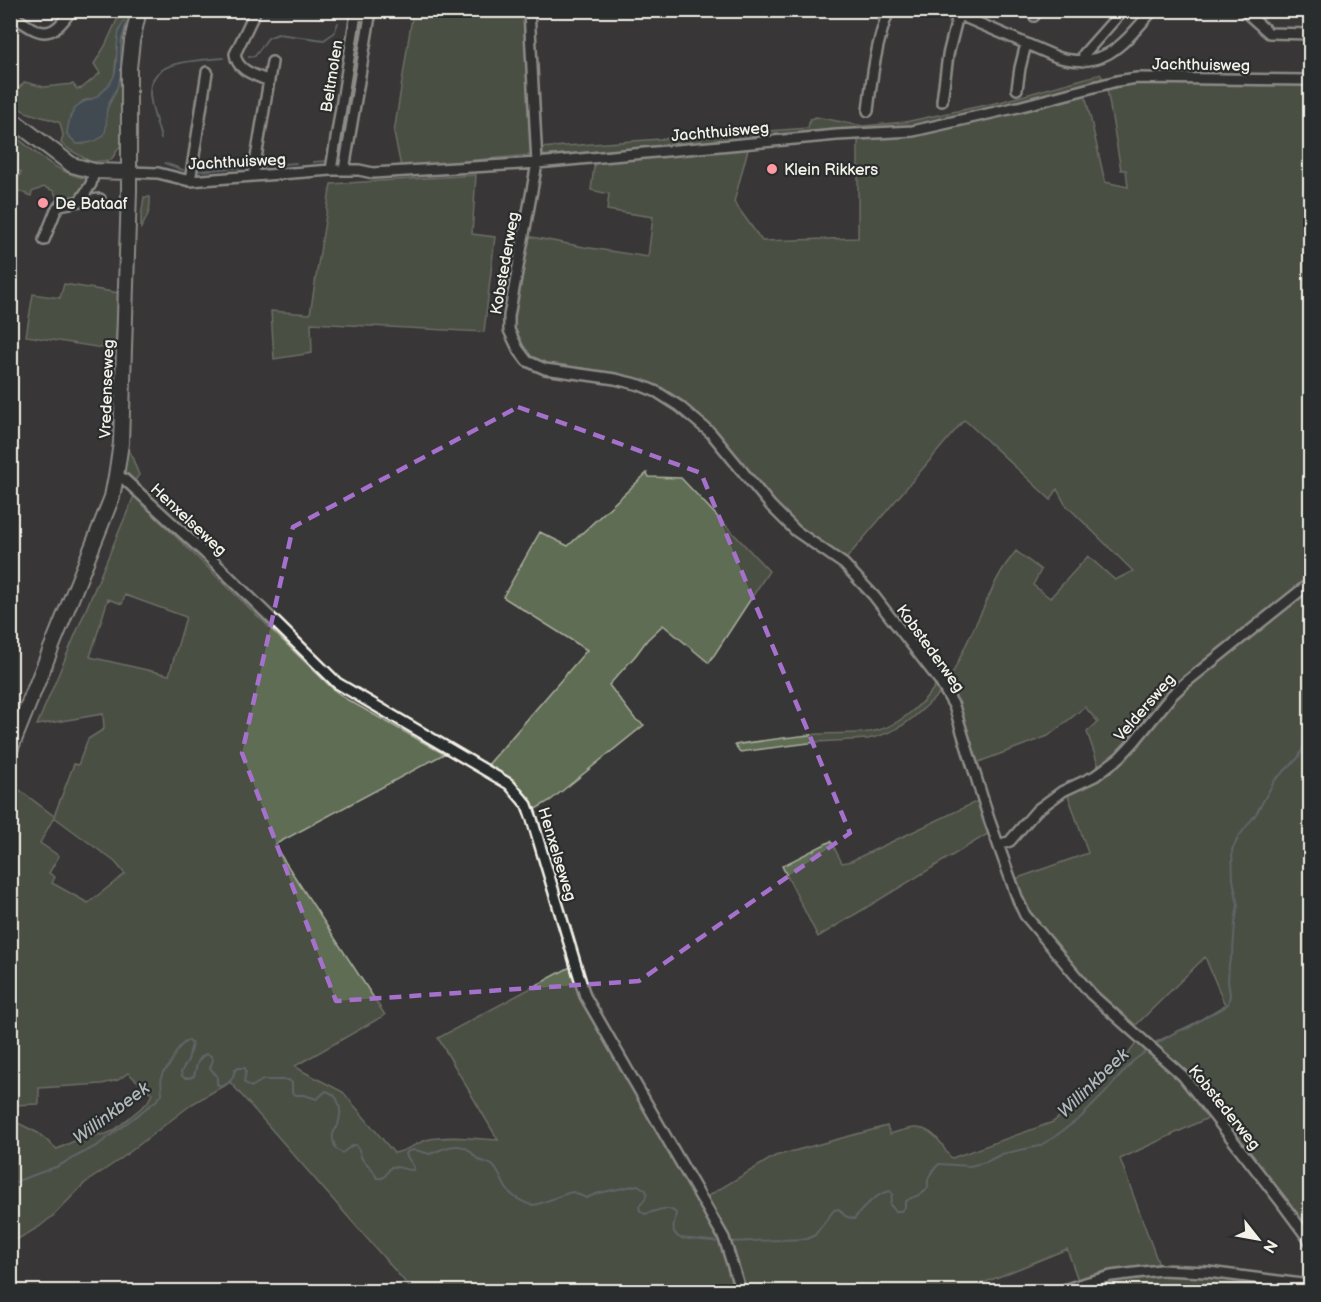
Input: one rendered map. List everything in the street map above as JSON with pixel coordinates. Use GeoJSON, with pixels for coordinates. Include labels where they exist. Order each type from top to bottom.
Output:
{"type":"FeatureCollection","features":[{"type":"Feature","properties":{"kind":"main road","name":"Vredenseweg"},"geometry":{"type":"LineString","coordinates":[[10,750],[112,497],[116,476],[120,443],[129,172],[129,68],[139,10]]}},
{"type":"Feature","properties":{"kind":"main road"},"geometry":{"type":"LineString","coordinates":[[10,118],[64,160],[80,168],[94,171],[129,172]]}},
{"type":"Feature","properties":{"kind":"street"},"geometry":{"type":"LineString","coordinates":[[10,14],[34,30],[45,32],[59,27],[71,10]]}},
{"type":"Feature","properties":{"kind":"street"},"geometry":{"type":"LineString","coordinates":[[256,10],[235,54],[236,62],[243,69],[269,81]]}},
{"type":"Feature","properties":{"kind":"street","name":"Kobstederweg"},"geometry":{"type":"LineString","coordinates":[[529,10],[537,163],[509,316],[509,330],[518,349],[527,361],[544,369],[615,379],[640,385],[657,392],[679,406],[711,434],[771,506],[796,531],[844,564],[874,596],[939,680],[954,706],[999,845],[1025,915],[1091,994],[1182,1076],[1311,1241]]}},
{"type":"Feature","properties":{"kind":"street"},"geometry":{"type":"LineString","coordinates":[[868,111],[872,70],[889,10]]}},
{"type":"Feature","properties":{"kind":"street"},"geometry":{"type":"LineString","coordinates":[[948,10],[1071,61],[1103,57],[1124,41],[1153,10]]}},
{"type":"Feature","properties":{"kind":"street"},"geometry":{"type":"LineString","coordinates":[[1083,61],[1084,54],[1123,10]]}},
{"type":"Feature","properties":{"kind":"street"},"geometry":{"type":"LineString","coordinates":[[1243,10],[1269,33],[1311,34]]}},
{"type":"Feature","properties":{"kind":"street","name":"Beltmolen"},"geometry":{"type":"LineString","coordinates":[[331,170],[355,12],[370,15],[344,170]]}},
{"type":"Feature","properties":{"kind":"street"},"geometry":{"type":"LineString","coordinates":[[942,101],[948,55],[958,15]]}},
{"type":"Feature","properties":{"kind":"street"},"geometry":{"type":"LineString","coordinates":[[1017,89],[1026,44]]}},
{"type":"Feature","properties":{"kind":"street"},"geometry":{"type":"LineString","coordinates":[[253,176],[272,62]]}},
{"type":"Feature","properties":{"kind":"street"},"geometry":{"type":"LineString","coordinates":[[190,181],[207,72]]}},
{"type":"Feature","properties":{"kind":"street","name":"Jachthuisweg"},"geometry":{"type":"LineString","coordinates":[[129,172],[158,173],[190,181],[331,170],[359,170],[373,173],[537,163],[837,135],[913,131],[1137,78],[1311,80]]}},
{"type":"Feature","properties":{"kind":"street"},"geometry":{"type":"LineString","coordinates":[[80,201],[91,184],[94,171]]}},
{"type":"Feature","properties":{"kind":"street"},"geometry":{"type":"LineString","coordinates":[[44,240],[60,205],[100,199]]}},
{"type":"Feature","properties":{"kind":"street","name":"Henxelseweg"},"geometry":{"type":"LineString","coordinates":[[116,476],[124,479],[199,548],[337,683],[510,784],[527,804],[585,996],[724,1238],[741,1292]]}},
{"type":"Feature","properties":{"kind":"street","name":"Veldersweg"},"geometry":{"type":"LineString","coordinates":[[999,845],[1010,841],[1037,810],[1063,791],[1095,776],[1120,757],[1172,695],[1185,683],[1311,583]]}},
{"type":"Feature","properties":{"kind":"street"},"geometry":{"type":"LineString","coordinates":[[1058,1292],[1111,1276],[1160,1270],[1208,1272],[1311,1285]]}},
{"type":"Feature","properties":{"kind":"highlighted area"},"geometry":{"type":"Polygon","coordinates":[[[518,407],[701,473],[850,833],[639,981],[336,1001],[242,753],[293,527],[518,407]]]}},
{"type":"Feature","properties":{"kind":"green space"},"geometry":{"type":"Polygon","coordinates":[[[121,11],[132,11],[129,24],[124,140],[111,160],[91,162],[61,143],[63,135],[60,123],[24,111],[13,102],[11,95],[25,82],[44,87],[73,84],[77,89],[82,88],[100,73],[94,64],[121,11]],[[126,26],[119,32],[114,78],[95,98],[83,101],[70,117],[67,134],[77,144],[84,144],[102,137],[106,112],[117,87],[123,34],[126,26]]]}},
{"type":"Feature","properties":{"kind":"green space"},"geometry":{"type":"Polygon","coordinates":[[[413,11],[523,11],[531,155],[401,167],[394,133],[413,11]]]}},
{"type":"Feature","properties":{"kind":"green space"},"geometry":{"type":"Polygon","coordinates":[[[1100,74],[1105,81],[913,127],[539,156],[539,148],[808,128],[810,119],[816,117],[863,126],[905,122],[1000,102],[1100,74]]]}},
{"type":"Feature","properties":{"kind":"green space"},"geometry":{"type":"Polygon","coordinates":[[[1310,82],[1310,580],[1228,643],[1123,749],[1099,767],[1087,732],[1098,722],[1085,707],[1048,736],[976,763],[959,711],[947,685],[997,579],[1016,551],[1041,570],[1033,585],[1050,598],[1088,556],[1115,580],[1133,571],[1065,504],[1057,489],[1051,500],[964,420],[846,559],[842,559],[783,514],[720,436],[669,394],[654,385],[615,374],[543,363],[528,355],[516,337],[513,312],[526,236],[648,257],[653,217],[607,210],[609,194],[591,190],[595,159],[748,149],[734,202],[762,241],[858,238],[858,140],[932,132],[1085,94],[1105,182],[1128,187],[1126,170],[1121,170],[1107,89],[1143,83],[1310,82]]]}},
{"type":"Feature","properties":{"kind":"green space"},"geometry":{"type":"Polygon","coordinates":[[[10,132],[37,154],[67,173],[89,179],[79,198],[58,202],[54,191],[44,187],[32,192],[31,196],[14,189],[21,172],[11,167],[10,132]]]}},
{"type":"Feature","properties":{"kind":"green space"},"geometry":{"type":"Polygon","coordinates":[[[476,175],[472,234],[495,237],[484,332],[311,323],[312,353],[274,359],[271,311],[310,314],[331,184],[476,175]]]}},
{"type":"Feature","properties":{"kind":"green space"},"geometry":{"type":"Polygon","coordinates":[[[144,197],[150,197],[150,206],[141,228],[141,217],[144,197]]]}},
{"type":"Feature","properties":{"kind":"green space"},"geometry":{"type":"Polygon","coordinates":[[[64,284],[119,293],[115,350],[26,336],[33,294],[60,298],[64,284]]]}},
{"type":"Feature","properties":{"kind":"green space"},"geometry":{"type":"Polygon","coordinates":[[[123,434],[139,475],[134,482],[124,472],[122,466],[123,434]]]}},
{"type":"Feature","properties":{"kind":"green space"},"geometry":{"type":"Polygon","coordinates":[[[647,473],[649,477],[681,478],[769,571],[709,663],[663,625],[647,640],[609,685],[635,719],[644,725],[551,800],[534,810],[487,766],[587,650],[503,597],[540,532],[568,546],[647,473]]]}},
{"type":"Feature","properties":{"kind":"green space"},"geometry":{"type":"Polygon","coordinates":[[[134,496],[334,690],[444,754],[274,845],[385,1015],[295,1066],[343,1092],[394,1153],[425,1140],[438,1138],[498,1140],[438,1038],[572,966],[706,1213],[721,1244],[735,1291],[413,1291],[230,1082],[192,1104],[122,1158],[85,1183],[39,1227],[11,1243],[10,1119],[38,1133],[57,1149],[85,1136],[113,1131],[147,1103],[152,1094],[128,1073],[118,1080],[102,1084],[39,1088],[39,1104],[11,1105],[11,789],[13,785],[54,816],[74,764],[78,765],[88,739],[104,729],[103,714],[37,725],[134,496]],[[125,595],[122,604],[108,599],[90,657],[169,675],[186,617],[125,595]],[[54,817],[40,843],[59,856],[49,873],[55,877],[52,883],[88,903],[125,874],[115,862],[54,817]]]}},
{"type":"Feature","properties":{"kind":"green space"},"geometry":{"type":"Polygon","coordinates":[[[1310,587],[1310,1232],[1201,1094],[1152,1044],[1225,1005],[1205,957],[1134,1027],[1103,997],[1031,917],[1015,879],[1088,853],[1068,795],[1120,763],[1143,739],[1177,693],[1310,587]]]}},
{"type":"Feature","properties":{"kind":"green space"},"geometry":{"type":"Polygon","coordinates":[[[937,684],[942,691],[925,708],[900,727],[880,736],[740,752],[735,745],[819,734],[864,733],[880,730],[908,715],[937,684]]]}},
{"type":"Feature","properties":{"kind":"green space"},"geometry":{"type":"Polygon","coordinates":[[[980,800],[991,832],[818,937],[782,866],[831,841],[842,863],[851,861],[980,800]]]}},
{"type":"Feature","properties":{"kind":"green space"},"geometry":{"type":"Polygon","coordinates":[[[1137,1042],[1180,1082],[1210,1117],[1120,1159],[1159,1265],[1118,1270],[1078,1280],[1067,1249],[981,1284],[983,1291],[744,1291],[708,1196],[775,1156],[887,1126],[890,1134],[911,1128],[923,1129],[935,1136],[952,1158],[1053,1122],[1118,1068],[1137,1042]]]}},
{"type":"Feature","properties":{"kind":"green space"},"geometry":{"type":"Polygon","coordinates":[[[1177,1273],[1282,1284],[1282,1292],[1072,1292],[1124,1278],[1177,1273]]]}},
{"type":"Feature","properties":{"kind":"water"},"geometry":{"type":"Polygon","coordinates":[[[124,21],[126,23],[121,42],[120,78],[107,109],[105,133],[94,141],[77,144],[67,134],[71,116],[79,105],[98,95],[112,80],[116,67],[118,36],[124,21]]]}},
{"type":"Feature","properties":{"kind":"waterway"},"geometry":{"type":"LineString","coordinates":[[249,57],[255,56],[268,38],[278,34],[324,40],[334,33],[338,23]]}},
{"type":"Feature","properties":{"kind":"waterway"},"geometry":{"type":"LineString","coordinates":[[339,161],[361,27]]}},
{"type":"Feature","properties":{"kind":"waterway"},"geometry":{"type":"LineString","coordinates":[[161,139],[150,98],[152,82],[158,73],[167,67],[189,61],[223,58]]}},
{"type":"Feature","properties":{"kind":"waterway"},"geometry":{"type":"LineString","coordinates":[[313,162],[327,161]]}},
{"type":"Feature","properties":{"kind":"waterway"},"geometry":{"type":"LineString","coordinates":[[165,163],[183,170]]}},
{"type":"Feature","properties":{"kind":"waterway"},"geometry":{"type":"LineString","coordinates":[[261,166],[296,163]]}},
{"type":"Feature","properties":{"kind":"waterway"},"geometry":{"type":"LineString","coordinates":[[199,171],[245,167]]}},
{"type":"Feature","properties":{"kind":"waterway","name":"Willinkbeek"},"geometry":{"type":"LineString","coordinates":[[1155,1045],[1177,1031],[1189,1028],[1228,1004],[1229,964],[1233,951],[1238,905],[1233,879],[1232,850],[1275,780],[1298,758],[1310,734]]}},
{"type":"Feature","properties":{"kind":"waterway","name":"Willinkbeek"},"geometry":{"type":"LineString","coordinates":[[10,1185],[56,1167],[98,1145],[157,1100],[162,1094],[163,1072],[170,1065],[179,1048],[188,1040],[192,1044],[188,1060],[181,1072],[185,1078],[194,1076],[199,1061],[206,1054],[213,1060],[210,1068],[217,1076],[217,1084],[223,1087],[231,1080],[235,1070],[245,1068],[244,1082],[251,1087],[263,1080],[289,1080],[292,1083],[292,1093],[296,1095],[317,1099],[326,1091],[331,1093],[335,1096],[340,1110],[338,1125],[333,1136],[336,1149],[342,1153],[356,1145],[362,1159],[377,1178],[384,1177],[391,1167],[413,1170],[414,1167],[406,1154],[408,1151],[415,1150],[430,1154],[460,1146],[465,1147],[479,1160],[492,1165],[509,1192],[528,1204],[537,1204],[573,1192],[586,1198],[638,1185],[646,1190],[645,1199],[639,1206],[640,1211],[645,1214],[665,1209],[672,1210],[676,1213],[674,1230],[680,1238],[722,1242]]}},
{"type":"Feature","properties":{"kind":"waterway","name":"Willinkbeek"},"geometry":{"type":"LineString","coordinates":[[728,1242],[807,1239],[815,1235],[834,1210],[839,1209],[845,1216],[854,1219],[875,1198],[890,1191],[892,1194],[890,1205],[896,1211],[901,1211],[905,1207],[905,1202],[926,1190],[929,1176],[939,1164],[970,1166],[986,1162],[1002,1154],[1039,1146],[1053,1138],[1081,1117],[1133,1061],[1148,1050]]}},
{"type":"Feature","properties":{"kind":"place","name":"Klein Rikkers"},"geometry":{"type":"Point","coordinates":[772,169]}},
{"type":"Feature","properties":{"kind":"place","name":"De Bataaf"},"geometry":{"type":"Point","coordinates":[43,203]}}]}
